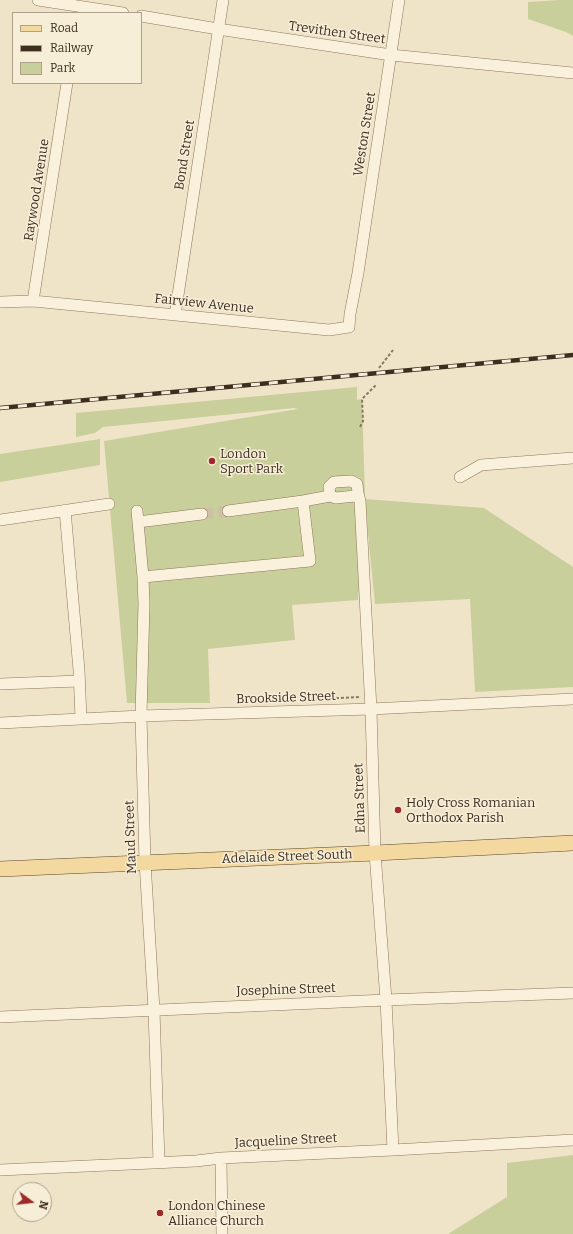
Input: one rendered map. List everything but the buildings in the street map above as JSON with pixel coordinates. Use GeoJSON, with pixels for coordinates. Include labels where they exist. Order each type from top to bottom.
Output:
{"type":"FeatureCollection","features":[{"type":"Feature","properties":{"kind":"main road","name":"Adelaide Street South"},"geometry":{"type":"LineString","coordinates":[[0,869],[573,843]]}},
{"type":"Feature","properties":{"kind":"street"},"geometry":{"type":"LineString","coordinates":[[38,0],[117,12]]}},
{"type":"Feature","properties":{"kind":"street","name":"Bond Street"},"geometry":{"type":"LineString","coordinates":[[174,315],[223,0]]}},
{"type":"Feature","properties":{"kind":"street","name":"Weston Street"},"geometry":{"type":"LineString","coordinates":[[358,272],[399,0]]}},
{"type":"Feature","properties":{"kind":"street","name":"Trevithen Street"},"geometry":{"type":"LineString","coordinates":[[142,16],[391,55],[573,73]]}},
{"type":"Feature","properties":{"kind":"street","name":"Raywood Avenue"},"geometry":{"type":"LineString","coordinates":[[33,301],[67,84]]}},
{"type":"Feature","properties":{"kind":"street","name":"Fairview Avenue"},"geometry":{"type":"LineString","coordinates":[[0,302],[33,301],[329,330],[349,327],[358,272]]}},
{"type":"Feature","properties":{"kind":"street"},"geometry":{"type":"LineString","coordinates":[[460,478],[481,465],[573,458]]}},
{"type":"Feature","properties":{"kind":"street"},"geometry":{"type":"LineString","coordinates":[[228,511],[330,496],[336,498],[355,496],[358,493],[357,484],[351,481],[334,482],[329,487],[330,496]]}},
{"type":"Feature","properties":{"kind":"street","name":"Edna Street"},"geometry":{"type":"LineString","coordinates":[[358,493],[360,501],[371,709],[375,853],[386,1000],[393,1150]]}},
{"type":"Feature","properties":{"kind":"street"},"geometry":{"type":"LineString","coordinates":[[143,577],[310,561],[303,501]]}},
{"type":"Feature","properties":{"kind":"street"},"geometry":{"type":"LineString","coordinates":[[0,520],[109,504]]}},
{"type":"Feature","properties":{"kind":"street"},"geometry":{"type":"LineString","coordinates":[[65,510],[81,719]]}},
{"type":"Feature","properties":{"kind":"street","name":"Maud Street"},"geometry":{"type":"LineString","coordinates":[[159,1162],[154,1010],[145,862],[141,716],[144,604],[138,516],[202,514]]}},
{"type":"Feature","properties":{"kind":"street"},"geometry":{"type":"LineString","coordinates":[[0,684],[79,681]]}},
{"type":"Feature","properties":{"kind":"street","name":"Brookside Street"},"geometry":{"type":"LineString","coordinates":[[0,723],[141,716],[371,709],[573,698]]}},
{"type":"Feature","properties":{"kind":"street","name":"Josephine Street"},"geometry":{"type":"LineString","coordinates":[[0,1017],[573,993]]}},
{"type":"Feature","properties":{"kind":"street","name":"Jacqueline Street"},"geometry":{"type":"LineString","coordinates":[[0,1170],[196,1161],[221,1158],[573,1140]]}},
{"type":"Feature","properties":{"kind":"street"},"geometry":{"type":"LineString","coordinates":[[221,1158],[222,1234]]}},
{"type":"Feature","properties":{"kind":"path"},"geometry":{"type":"LineString","coordinates":[[379,368],[393,350]]}},
{"type":"Feature","properties":{"kind":"path"},"geometry":{"type":"LineString","coordinates":[[360,427],[363,421],[362,399],[376,385]]}},
{"type":"Feature","properties":{"kind":"path"},"geometry":{"type":"LineString","coordinates":[[301,700],[362,697]]}},
{"type":"Feature","properties":{"kind":"green space"},"geometry":{"type":"Polygon","coordinates":[[[573,0],[573,36],[566,32],[528,19],[528,2],[573,0]]]}},
{"type":"Feature","properties":{"kind":"green space"},"geometry":{"type":"Polygon","coordinates":[[[357,387],[357,400],[362,399],[365,499],[484,508],[573,567],[573,687],[475,692],[470,599],[375,604],[365,503],[358,600],[292,605],[295,640],[208,649],[210,703],[127,703],[104,441],[298,409],[294,408],[103,427],[95,433],[76,437],[76,413],[357,387]]]}},
{"type":"Feature","properties":{"kind":"green space"},"geometry":{"type":"Polygon","coordinates":[[[100,439],[100,465],[0,482],[0,454],[100,439]]]}},
{"type":"Feature","properties":{"kind":"green space"},"geometry":{"type":"Polygon","coordinates":[[[573,1155],[573,1234],[448,1234],[507,1197],[507,1163],[573,1155]]]}},
{"type":"Feature","properties":{"kind":"tunnel"},"geometry":{"type":"LineString","coordinates":[[202,514],[228,511]]}},
{"type":"Feature","properties":{"kind":"railway"},"geometry":{"type":"LineString","coordinates":[[0,408],[573,355]]}},
{"type":"Feature","properties":{"kind":"place","name":"London Sport Park"},"geometry":{"type":"Point","coordinates":[212,461]}},
{"type":"Feature","properties":{"kind":"place","name":"Holy Cross Romanian Orthodox Parish"},"geometry":{"type":"Point","coordinates":[398,810]}},
{"type":"Feature","properties":{"kind":"place","name":"London Chinese Alliance Church"},"geometry":{"type":"Point","coordinates":[160,1213]}}]}
